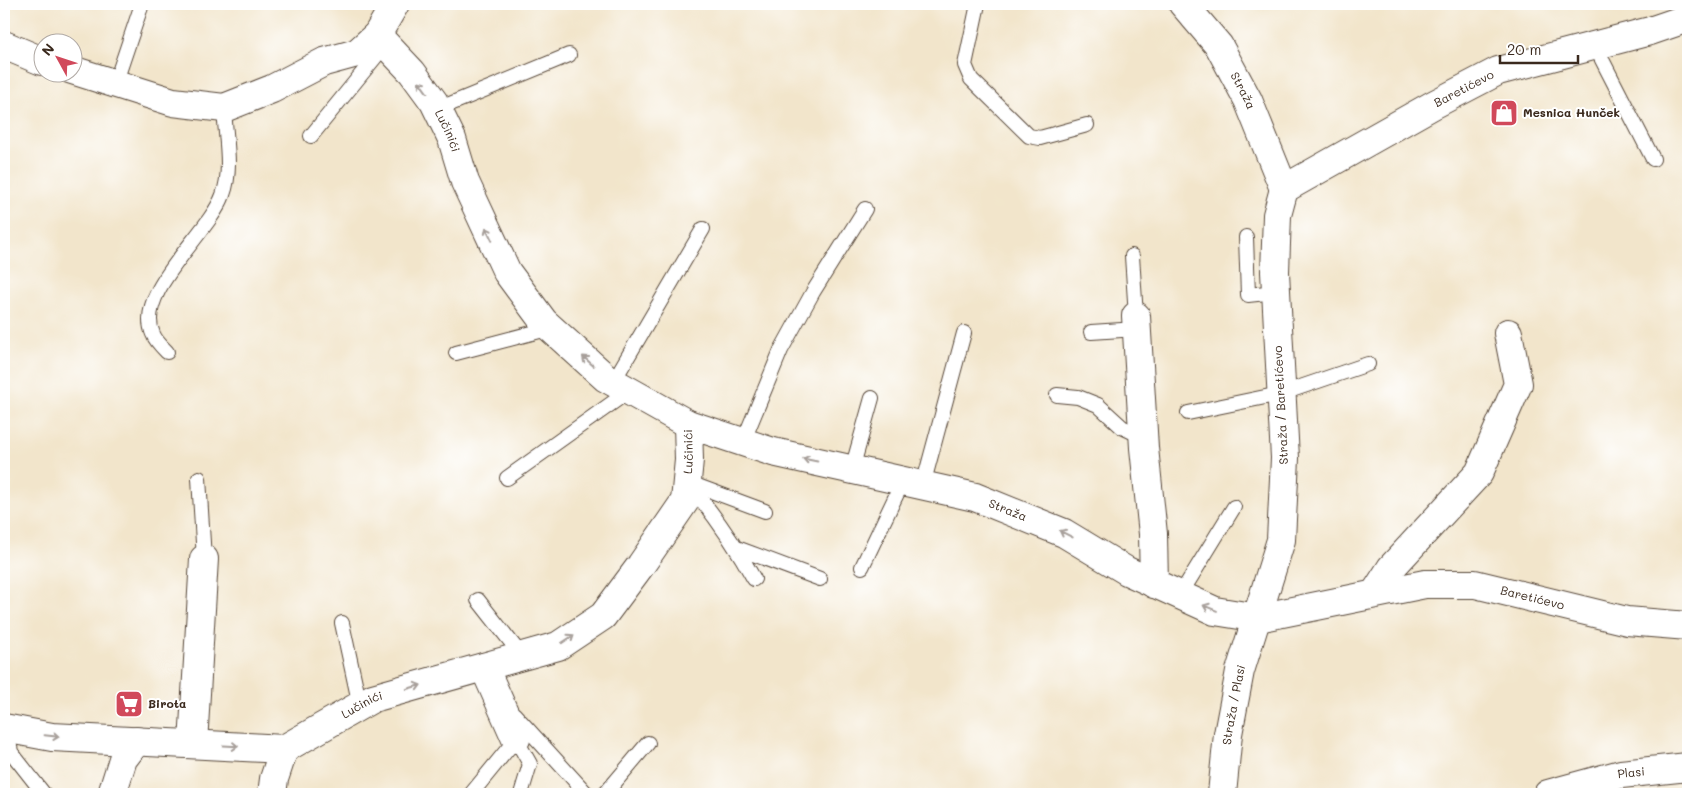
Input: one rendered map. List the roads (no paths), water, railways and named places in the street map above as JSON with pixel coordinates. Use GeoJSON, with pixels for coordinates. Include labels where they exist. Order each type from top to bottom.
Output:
{"type":"FeatureCollection","features":[{"type":"Feature","properties":{"kind":"street"},"geometry":{"type":"LineString","coordinates":[[82,73],[173,102],[224,108],[272,89],[324,62],[357,54],[381,39],[395,4]]}},
{"type":"Feature","properties":{"kind":"street","name":"Straža"},"geometry":{"type":"LineString","coordinates":[[1183,4],[1219,46],[1248,100],[1284,189]]}},
{"type":"Feature","properties":{"kind":"street","name":"Baretićevo"},"geometry":{"type":"LineString","coordinates":[[1284,189],[1424,109],[1498,71],[1595,46],[1688,18]]}},
{"type":"Feature","properties":{"kind":"street","name":"Lučinići"},"geometry":{"type":"LineString","coordinates":[[284,749],[373,698],[558,646],[602,616],[641,565],[685,501],[689,460],[688,424],[621,387],[544,322],[507,272],[465,182],[452,138],[438,109],[412,72],[381,39]]}},
{"type":"Feature","properties":{"kind":"street"},"geometry":{"type":"LineString","coordinates":[[4,45],[32,56]]}},
{"type":"Feature","properties":{"kind":"street","name":"Straža / Baretićevo"},"geometry":{"type":"LineString","coordinates":[[1258,618],[1281,540],[1285,458],[1280,394],[1276,292],[1277,215],[1284,189]]}},
{"type":"Feature","properties":{"kind":"street"},"geometry":{"type":"LineString","coordinates":[[1137,322],[1144,437],[1154,534],[1154,584]]}},
{"type":"Feature","properties":{"kind":"street"},"geometry":{"type":"LineString","coordinates":[[1375,593],[1391,568],[1479,473],[1518,384],[1508,333]]}},
{"type":"Feature","properties":{"kind":"street","name":"Straža"},"geometry":{"type":"LineString","coordinates":[[688,424],[773,452],[975,497],[1064,533],[1127,571],[1215,611],[1258,618]]}},
{"type":"Feature","properties":{"kind":"street"},"geometry":{"type":"LineString","coordinates":[[193,744],[204,559]]}},
{"type":"Feature","properties":{"kind":"street","name":"Baretićevo"},"geometry":{"type":"LineString","coordinates":[[1258,618],[1425,584],[1475,584],[1627,622],[1688,626]]}},
{"type":"Feature","properties":{"kind":"street","name":"Straža / Plasi"},"geometry":{"type":"LineString","coordinates":[[1222,794],[1228,734],[1239,680],[1258,618]]}},
{"type":"Feature","properties":{"kind":"street"},"geometry":{"type":"LineString","coordinates":[[484,667],[516,739]]}},
{"type":"Feature","properties":{"kind":"street"},"geometry":{"type":"LineString","coordinates":[[5,729],[52,737],[284,749],[274,779],[272,794]]}},
{"type":"Feature","properties":{"kind":"street"},"geometry":{"type":"LineString","coordinates":[[112,794],[123,760],[137,741]]}},
{"type":"Feature","properties":{"kind":"street","name":"Plasi"},"geometry":{"type":"LineString","coordinates":[[1548,794],[1621,774],[1688,767]]}},
{"type":"Feature","properties":{"kind":"lane"},"geometry":{"type":"LineString","coordinates":[[978,4],[965,65],[971,79],[1030,136],[1040,138],[1087,125]]}},
{"type":"Feature","properties":{"kind":"lane"},"geometry":{"type":"LineString","coordinates":[[115,84],[141,7]]}},
{"type":"Feature","properties":{"kind":"lane"},"geometry":{"type":"LineString","coordinates":[[311,136],[381,39]]}},
{"type":"Feature","properties":{"kind":"lane"},"geometry":{"type":"LineString","coordinates":[[1595,46],[1653,159]]}},
{"type":"Feature","properties":{"kind":"lane"},"geometry":{"type":"LineString","coordinates":[[438,109],[569,55]]}},
{"type":"Feature","properties":{"kind":"lane"},"geometry":{"type":"LineString","coordinates":[[166,352],[152,334],[150,313],[156,292],[206,227],[223,198],[228,181],[224,108]]}},
{"type":"Feature","properties":{"kind":"lane"},"geometry":{"type":"LineString","coordinates":[[743,442],[781,350],[813,292],[865,209]]}},
{"type":"Feature","properties":{"kind":"lane"},"geometry":{"type":"LineString","coordinates":[[507,478],[621,387],[703,229]]}},
{"type":"Feature","properties":{"kind":"lane"},"geometry":{"type":"LineString","coordinates":[[1246,237],[1248,295],[1276,292]]}},
{"type":"Feature","properties":{"kind":"lane"},"geometry":{"type":"LineString","coordinates":[[1090,332],[1137,322],[1132,256]]}},
{"type":"Feature","properties":{"kind":"lane"},"geometry":{"type":"LineString","coordinates":[[456,353],[551,328]]}},
{"type":"Feature","properties":{"kind":"lane"},"geometry":{"type":"LineString","coordinates":[[862,567],[913,483],[964,333]]}},
{"type":"Feature","properties":{"kind":"lane"},"geometry":{"type":"LineString","coordinates":[[1188,413],[1280,394],[1368,364]]}},
{"type":"Feature","properties":{"kind":"lane"},"geometry":{"type":"LineString","coordinates":[[1057,395],[1078,397],[1098,406],[1122,427],[1144,437]]}},
{"type":"Feature","properties":{"kind":"lane"},"geometry":{"type":"LineString","coordinates":[[852,469],[872,398]]}},
{"type":"Feature","properties":{"kind":"lane"},"geometry":{"type":"LineString","coordinates":[[199,478],[204,559]]}},
{"type":"Feature","properties":{"kind":"lane"},"geometry":{"type":"LineString","coordinates":[[687,482],[765,511]]}},
{"type":"Feature","properties":{"kind":"lane"},"geometry":{"type":"LineString","coordinates":[[687,482],[713,513],[737,548],[754,579]]}},
{"type":"Feature","properties":{"kind":"lane"},"geometry":{"type":"LineString","coordinates":[[1180,595],[1234,507]]}},
{"type":"Feature","properties":{"kind":"lane"},"geometry":{"type":"LineString","coordinates":[[737,548],[820,579]]}},
{"type":"Feature","properties":{"kind":"lane"},"geometry":{"type":"LineString","coordinates":[[478,600],[522,656]]}},
{"type":"Feature","properties":{"kind":"lane"},"geometry":{"type":"LineString","coordinates":[[342,623],[360,706]]}},
{"type":"Feature","properties":{"kind":"lane"},"geometry":{"type":"LineString","coordinates":[[498,696],[586,794]]}},
{"type":"Feature","properties":{"kind":"lane"},"geometry":{"type":"LineString","coordinates":[[5,729],[12,752],[44,794]]}},
{"type":"Feature","properties":{"kind":"lane"},"geometry":{"type":"LineString","coordinates":[[471,794],[516,739],[530,764],[520,794]]}},
{"type":"Feature","properties":{"kind":"lane"},"geometry":{"type":"LineString","coordinates":[[605,794],[648,743]]}},
{"type":"Feature","properties":{"kind":"place","name":"Mesnica Hunček"},"geometry":{"type":"Point","coordinates":[1504,113]}},
{"type":"Feature","properties":{"kind":"place","name":"Birota"},"geometry":{"type":"Point","coordinates":[129,704]}}]}
